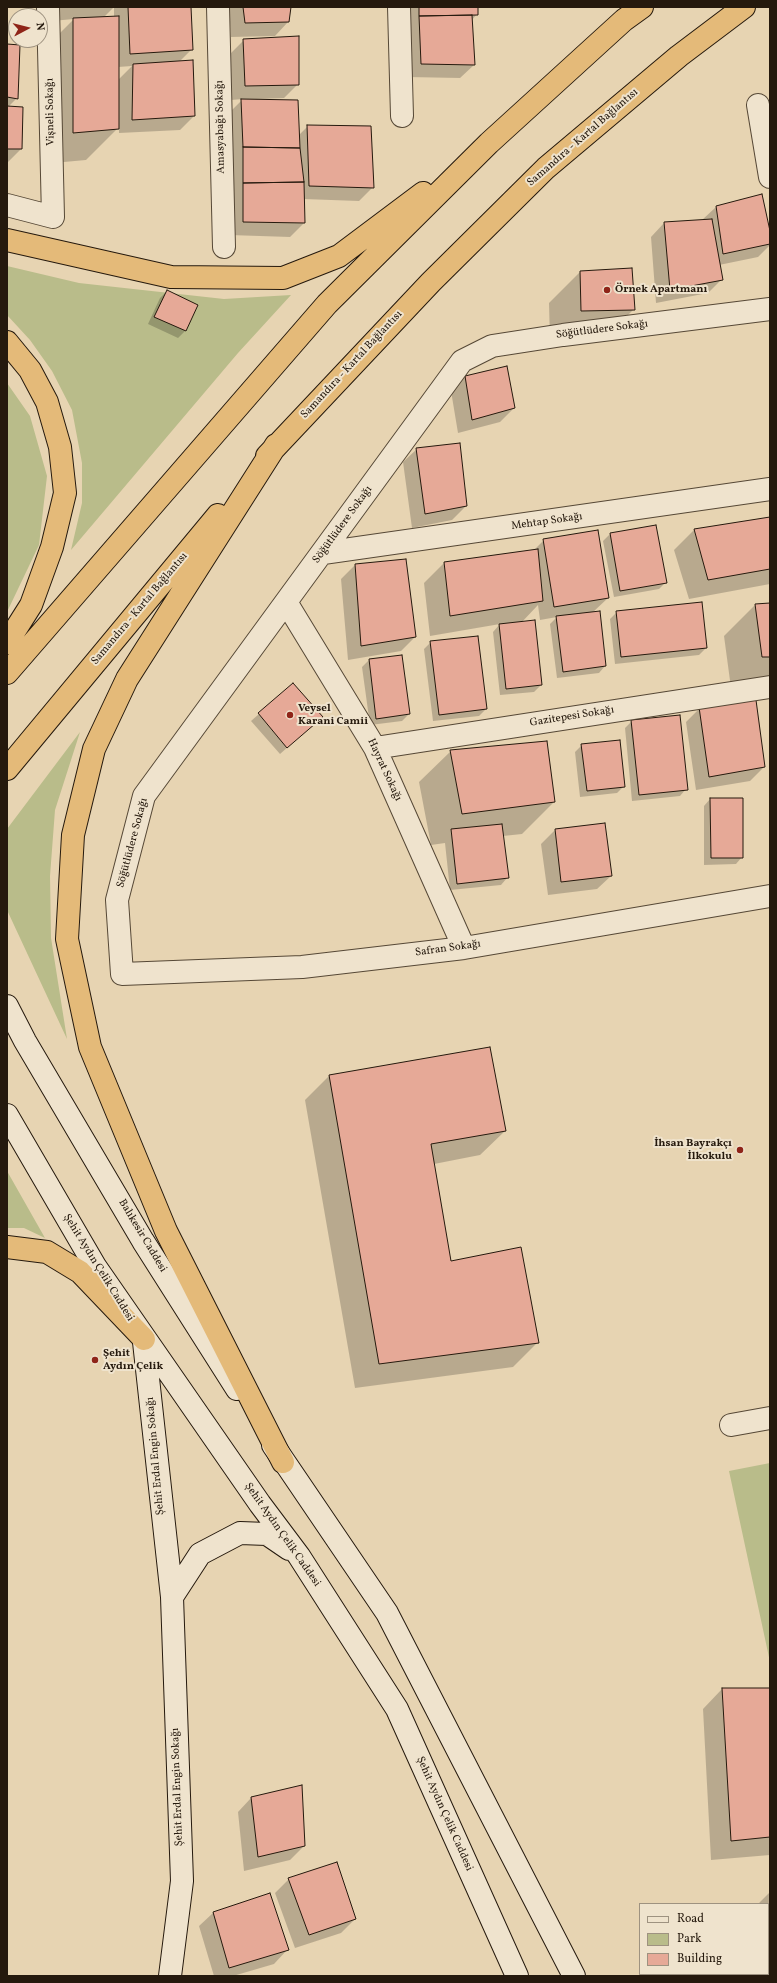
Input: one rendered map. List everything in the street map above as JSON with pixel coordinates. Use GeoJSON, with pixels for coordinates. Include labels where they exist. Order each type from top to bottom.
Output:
{"type":"FeatureCollection","features":[{"type":"Feature","properties":{"kind":"highway"},"geometry":{"type":"LineString","coordinates":[[7,673],[327,304],[489,143],[624,20],[642,7]]}},
{"type":"Feature","properties":{"kind":"highway","name":"Samandıra - Kartal Bağlantısı"},"geometry":{"type":"LineString","coordinates":[[7,769],[276,444],[431,282],[546,168],[678,56],[744,7]]}},
{"type":"Feature","properties":{"kind":"highway"},"geometry":{"type":"LineString","coordinates":[[7,240],[171,277],[283,278],[339,256],[489,143]]}},
{"type":"Feature","properties":{"kind":"highway"},"geometry":{"type":"LineString","coordinates":[[7,342],[30,370],[47,402],[60,446],[65,494],[52,547],[31,605],[7,643]]}},
{"type":"Feature","properties":{"kind":"highway"},"geometry":{"type":"LineString","coordinates":[[276,444],[127,680],[94,749],[73,835],[67,939],[90,1047],[166,1231],[283,1462]]}},
{"type":"Feature","properties":{"kind":"highway"},"geometry":{"type":"LineString","coordinates":[[7,1247],[48,1252],[80,1272],[144,1339]]}},
{"type":"Feature","properties":{"kind":"street","name":"Vişneli Sokağı"},"geometry":{"type":"LineString","coordinates":[[7,205],[53,217],[48,7]]}},
{"type":"Feature","properties":{"kind":"street","name":"Amasyabağı Sokağı"},"geometry":{"type":"LineString","coordinates":[[218,7],[224,247]]}},
{"type":"Feature","properties":{"kind":"street"},"geometry":{"type":"LineString","coordinates":[[399,7],[402,116]]}},
{"type":"Feature","properties":{"kind":"street"},"geometry":{"type":"LineString","coordinates":[[758,105],[770,177]]}},
{"type":"Feature","properties":{"kind":"street","name":"Söğütlüdere Sokağı"},"geometry":{"type":"LineString","coordinates":[[122,974],[117,900],[144,796],[462,361],[492,346],[563,335],[770,309]]}},
{"type":"Feature","properties":{"kind":"street","name":"Mehtap Sokağı"},"geometry":{"type":"LineString","coordinates":[[323,553],[770,489]]}},
{"type":"Feature","properties":{"kind":"street","name":"Hayrat Sokağı"},"geometry":{"type":"LineString","coordinates":[[286,602],[375,748],[464,948]]}},
{"type":"Feature","properties":{"kind":"street","name":"Gazitepesi Sokağı"},"geometry":{"type":"LineString","coordinates":[[375,748],[770,687]]}},
{"type":"Feature","properties":{"kind":"street","name":"Safran Sokağı"},"geometry":{"type":"LineString","coordinates":[[122,974],[302,967],[464,948],[770,896]]}},
{"type":"Feature","properties":{"kind":"street","name":"Balıkesir Caddesi"},"geometry":{"type":"LineString","coordinates":[[7,1006],[25,1041],[143,1241],[283,1462]]}},
{"type":"Feature","properties":{"kind":"street","name":"Şehit Aydın Çelik Caddesi"},"geometry":{"type":"LineString","coordinates":[[7,1115],[95,1266],[144,1339],[260,1504],[299,1556],[397,1709],[517,1976]]}},
{"type":"Feature","properties":{"kind":"street","name":"Şehit Erdal Engin Sokağı"},"geometry":{"type":"LineString","coordinates":[[144,1339],[172,1597],[182,1881],[170,1976]]}},
{"type":"Feature","properties":{"kind":"street"},"geometry":{"type":"LineString","coordinates":[[732,1425],[770,1418]]}},
{"type":"Feature","properties":{"kind":"street"},"geometry":{"type":"LineString","coordinates":[[283,1462],[387,1613],[574,1976]]}},
{"type":"Feature","properties":{"kind":"street"},"geometry":{"type":"LineString","coordinates":[[172,1597],[200,1554],[240,1533],[267,1534],[299,1556]]}},
{"type":"Feature","properties":{"kind":"green space"},"geometry":{"type":"Polygon","coordinates":[[[7,266],[79,283],[224,299],[291,295],[238,353],[71,550],[82,503],[82,463],[72,410],[52,371],[30,340],[7,315],[7,266]]]}},
{"type":"Feature","properties":{"kind":"green space"},"geometry":{"type":"Polygon","coordinates":[[[7,383],[30,416],[47,476],[39,545],[7,612],[7,383]]]}},
{"type":"Feature","properties":{"kind":"green space"},"geometry":{"type":"Polygon","coordinates":[[[80,732],[55,810],[50,876],[51,938],[67,1039],[7,910],[7,829],[80,732]]]}},
{"type":"Feature","properties":{"kind":"green space"},"geometry":{"type":"Polygon","coordinates":[[[7,1171],[45,1238],[24,1228],[7,1228],[7,1171]]]}},
{"type":"Feature","properties":{"kind":"green space"},"geometry":{"type":"Polygon","coordinates":[[[770,1463],[770,1662],[729,1471],[770,1463]]]}},
{"type":"Feature","properties":{"kind":"building"},"geometry":{"type":"Polygon","coordinates":[[[128,7],[191,7],[193,50],[130,54],[128,7]]]}},
{"type":"Feature","properties":{"kind":"building"},"geometry":{"type":"Polygon","coordinates":[[[243,7],[291,7],[289,22],[245,23],[243,7]]]}},
{"type":"Feature","properties":{"kind":"building"},"geometry":{"type":"Polygon","coordinates":[[[419,7],[478,7],[478,15],[419,16],[419,7]]]}},
{"type":"Feature","properties":{"kind":"building"},"geometry":{"type":"Polygon","coordinates":[[[472,15],[475,65],[421,64],[419,16],[472,15]]]}},
{"type":"Feature","properties":{"kind":"building"},"geometry":{"type":"Polygon","coordinates":[[[119,16],[119,129],[73,133],[73,18],[119,16]]]}},
{"type":"Feature","properties":{"kind":"building"},"geometry":{"type":"Polygon","coordinates":[[[299,36],[299,85],[245,86],[243,39],[299,36]]]}},
{"type":"Feature","properties":{"kind":"building"},"geometry":{"type":"Polygon","coordinates":[[[7,44],[8,48],[20,48],[18,99],[7,97],[7,44]]]}},
{"type":"Feature","properties":{"kind":"building"},"geometry":{"type":"Polygon","coordinates":[[[193,60],[195,116],[132,120],[133,64],[193,60]]]}},
{"type":"Feature","properties":{"kind":"building"},"geometry":{"type":"Polygon","coordinates":[[[241,99],[298,100],[300,148],[243,147],[241,99]]]}},
{"type":"Feature","properties":{"kind":"building"},"geometry":{"type":"Polygon","coordinates":[[[7,106],[23,107],[22,149],[7,149],[7,106]]]}},
{"type":"Feature","properties":{"kind":"building"},"geometry":{"type":"Polygon","coordinates":[[[307,125],[371,126],[374,188],[309,186],[307,125]]]}},
{"type":"Feature","properties":{"kind":"building"},"geometry":{"type":"Polygon","coordinates":[[[243,147],[300,148],[304,182],[243,183],[243,147]]]}},
{"type":"Feature","properties":{"kind":"building"},"geometry":{"type":"Polygon","coordinates":[[[304,182],[305,223],[243,222],[243,183],[304,182]]]}},
{"type":"Feature","properties":{"kind":"building"},"geometry":{"type":"Polygon","coordinates":[[[762,194],[770,231],[770,244],[723,254],[716,206],[762,194]]]}},
{"type":"Feature","properties":{"kind":"building"},"geometry":{"type":"Polygon","coordinates":[[[712,219],[723,280],[670,290],[664,222],[712,219]]]}},
{"type":"Feature","properties":{"kind":"building","name":"Örnek Apartmanı"},"geometry":{"type":"Polygon","coordinates":[[[632,268],[635,310],[581,311],[580,271],[632,268]]]}},
{"type":"Feature","properties":{"kind":"building"},"geometry":{"type":"Polygon","coordinates":[[[167,290],[198,305],[186,331],[154,317],[167,290]]]}},
{"type":"Feature","properties":{"kind":"building"},"geometry":{"type":"Polygon","coordinates":[[[507,366],[515,408],[472,420],[465,376],[507,366]]]}},
{"type":"Feature","properties":{"kind":"building"},"geometry":{"type":"Polygon","coordinates":[[[460,443],[467,506],[425,514],[416,448],[460,443]]]}},
{"type":"Feature","properties":{"kind":"building"},"geometry":{"type":"Polygon","coordinates":[[[770,517],[770,569],[708,580],[694,529],[770,517]]]}},
{"type":"Feature","properties":{"kind":"building"},"geometry":{"type":"Polygon","coordinates":[[[656,525],[667,583],[620,591],[610,533],[656,525]]]}},
{"type":"Feature","properties":{"kind":"building"},"geometry":{"type":"Polygon","coordinates":[[[598,530],[609,598],[554,607],[543,539],[598,530]]]}},
{"type":"Feature","properties":{"kind":"building"},"geometry":{"type":"Polygon","coordinates":[[[538,549],[543,601],[450,616],[444,562],[538,549]]]}},
{"type":"Feature","properties":{"kind":"building"},"geometry":{"type":"Polygon","coordinates":[[[406,559],[416,637],[361,646],[355,564],[406,559]]]}},
{"type":"Feature","properties":{"kind":"building"},"geometry":{"type":"Polygon","coordinates":[[[702,602],[707,648],[621,657],[616,611],[702,602]]]}},
{"type":"Feature","properties":{"kind":"building"},"geometry":{"type":"Polygon","coordinates":[[[770,603],[770,657],[762,657],[755,604],[770,603]]]}},
{"type":"Feature","properties":{"kind":"building"},"geometry":{"type":"Polygon","coordinates":[[[600,611],[606,666],[563,672],[556,616],[600,611]]]}},
{"type":"Feature","properties":{"kind":"building"},"geometry":{"type":"Polygon","coordinates":[[[535,620],[542,685],[506,689],[499,624],[535,620]]]}},
{"type":"Feature","properties":{"kind":"building"},"geometry":{"type":"Polygon","coordinates":[[[478,636],[487,709],[439,715],[430,641],[478,636]]]}},
{"type":"Feature","properties":{"kind":"building"},"geometry":{"type":"Polygon","coordinates":[[[402,655],[410,714],[376,719],[369,659],[402,655]]]}},
{"type":"Feature","properties":{"kind":"building","name":"Veysel Karani Camii"},"geometry":{"type":"Polygon","coordinates":[[[293,683],[323,717],[287,748],[258,713],[293,683]]]}},
{"type":"Feature","properties":{"kind":"building"},"geometry":{"type":"Polygon","coordinates":[[[756,700],[765,767],[709,777],[699,707],[756,700]]]}},
{"type":"Feature","properties":{"kind":"building"},"geometry":{"type":"Polygon","coordinates":[[[680,715],[688,790],[639,795],[631,720],[680,715]]]}},
{"type":"Feature","properties":{"kind":"building"},"geometry":{"type":"Polygon","coordinates":[[[620,740],[625,787],[587,791],[581,744],[620,740]]]}},
{"type":"Feature","properties":{"kind":"building"},"geometry":{"type":"Polygon","coordinates":[[[547,741],[555,802],[462,814],[450,750],[547,741]]]}},
{"type":"Feature","properties":{"kind":"building"},"geometry":{"type":"Polygon","coordinates":[[[710,798],[743,798],[743,858],[711,858],[710,798]]]}},
{"type":"Feature","properties":{"kind":"building"},"geometry":{"type":"Polygon","coordinates":[[[605,823],[612,876],[561,882],[555,829],[605,823]]]}},
{"type":"Feature","properties":{"kind":"building"},"geometry":{"type":"Polygon","coordinates":[[[502,824],[509,878],[457,884],[451,829],[502,824]]]}},
{"type":"Feature","properties":{"kind":"building"},"geometry":{"type":"Polygon","coordinates":[[[490,1047],[506,1131],[431,1144],[451,1261],[521,1247],[539,1343],[379,1364],[329,1075],[490,1047]]]}},
{"type":"Feature","properties":{"kind":"building"},"geometry":{"type":"Polygon","coordinates":[[[722,1688],[770,1688],[770,1837],[731,1841],[722,1688]]]}},
{"type":"Feature","properties":{"kind":"building"},"geometry":{"type":"Polygon","coordinates":[[[302,1785],[305,1846],[258,1857],[251,1797],[302,1785]]]}},
{"type":"Feature","properties":{"kind":"building"},"geometry":{"type":"Polygon","coordinates":[[[337,1862],[356,1919],[309,1935],[288,1878],[337,1862]]]}},
{"type":"Feature","properties":{"kind":"building"},"geometry":{"type":"Polygon","coordinates":[[[270,1893],[289,1950],[229,1968],[213,1912],[270,1893]]]}},
{"type":"Feature","properties":{"kind":"place","name":"Örnek Apartmanı"},"geometry":{"type":"Point","coordinates":[607,290]}},
{"type":"Feature","properties":{"kind":"place","name":"Veysel Karani Camii"},"geometry":{"type":"Point","coordinates":[290,715]}},
{"type":"Feature","properties":{"kind":"place","name":"İhsan Bayrakçı İlkokulu"},"geometry":{"type":"Point","coordinates":[740,1150]}},
{"type":"Feature","properties":{"kind":"place","name":"Şehit Aydın Çelik"},"geometry":{"type":"Point","coordinates":[95,1360]}}]}
